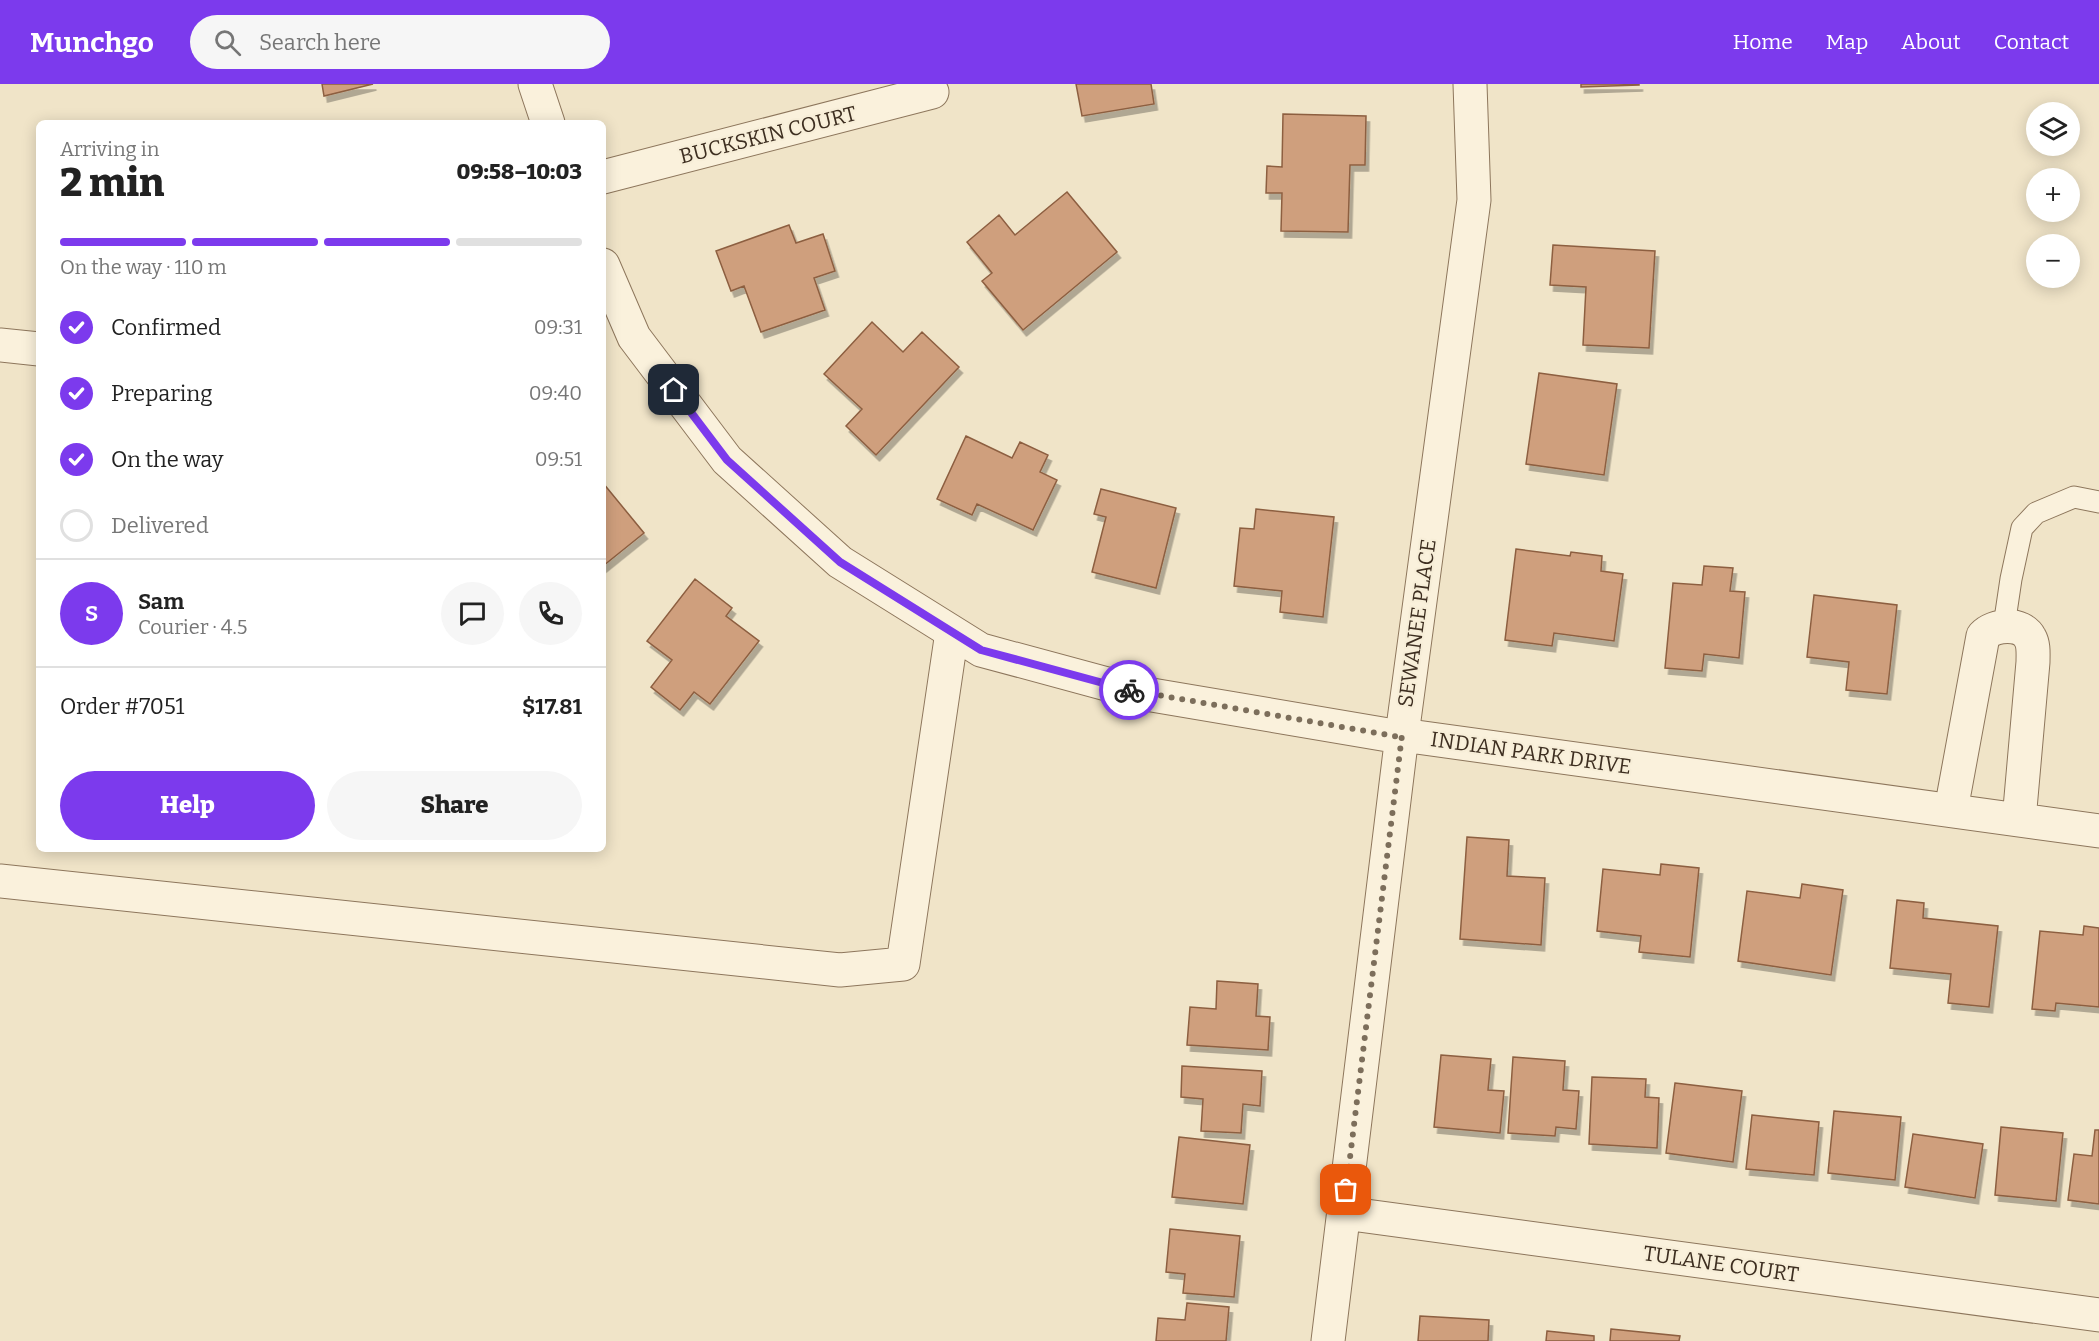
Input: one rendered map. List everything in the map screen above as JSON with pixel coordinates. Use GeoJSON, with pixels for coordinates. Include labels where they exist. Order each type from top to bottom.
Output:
{"type":"FeatureCollection","features":[{"type":"Feature","properties":{"kind":"street"},"geometry":{"type":"LineString","coordinates":[[535,84],[547,120]]}},
{"type":"Feature","properties":{"kind":"street","name":"SEWANEE PLACE"},"geometry":{"type":"LineString","coordinates":[[1328,1341],[1402,735],[1473,200],[1470,84]]}},
{"type":"Feature","properties":{"kind":"street","name":"BUCKSKIN COURT"},"geometry":{"type":"LineString","coordinates":[[606,176],[932,92]]}},
{"type":"Feature","properties":{"kind":"street","name":"INDIAN PARK DRIVE"},"geometry":{"type":"LineString","coordinates":[[606,272],[634,337],[727,460],[840,562],[981,650],[1140,693],[1400,737],[1402,735],[2099,831]]}},
{"type":"Feature","properties":{"kind":"street"},"geometry":{"type":"LineString","coordinates":[[0,345],[36,349]]}},
{"type":"Feature","properties":{"kind":"street"},"geometry":{"type":"LineString","coordinates":[[1951,810],[1983,636],[1996,627],[2004,626],[2022,630],[2029,635],[2034,662],[2019,820]]}},
{"type":"Feature","properties":{"kind":"street"},"geometry":{"type":"LineString","coordinates":[[0,881],[840,970],[903,964],[952,632]]}},
{"type":"Feature","properties":{"kind":"street","name":"TULANE COURT"},"geometry":{"type":"LineString","coordinates":[[1344,1213],[2099,1315]]}},
{"type":"Feature","properties":{"kind":"lane"},"geometry":{"type":"LineString","coordinates":[[2004,626],[2022,528],[2036,513],[2074,496],[2099,502]]}},
{"type":"Feature","properties":{"kind":"building"},"geometry":{"type":"Polygon","coordinates":[[[322,84],[373,84],[324,96],[322,84]]]}},
{"type":"Feature","properties":{"kind":"building"},"geometry":{"type":"Polygon","coordinates":[[[1076,84],[1151,84],[1154,104],[1082,116],[1076,84]]]}},
{"type":"Feature","properties":{"kind":"building"},"geometry":{"type":"Polygon","coordinates":[[[1581,84],[1639,84],[1639,85],[1581,87],[1581,84]]]}},
{"type":"Feature","properties":{"kind":"building"},"geometry":{"type":"Polygon","coordinates":[[[1283,114],[1366,116],[1365,165],[1350,165],[1348,232],[1281,231],[1282,193],[1266,193],[1267,166],[1282,167],[1283,114]]]}},
{"type":"Feature","properties":{"kind":"building"},"geometry":{"type":"Polygon","coordinates":[[[1067,192],[1117,252],[1023,330],[982,281],[992,273],[967,242],[999,215],[1015,235],[1067,192]]]}},
{"type":"Feature","properties":{"kind":"building"},"geometry":{"type":"Polygon","coordinates":[[[789,225],[796,243],[823,234],[835,271],[814,278],[825,310],[761,332],[744,286],[731,291],[716,251],[789,225]]]}},
{"type":"Feature","properties":{"kind":"building"},"geometry":{"type":"Polygon","coordinates":[[[1553,245],[1655,251],[1649,348],[1583,345],[1586,287],[1550,285],[1553,245]]]}},
{"type":"Feature","properties":{"kind":"building"},"geometry":{"type":"Polygon","coordinates":[[[872,322],[903,352],[922,332],[959,367],[876,455],[846,426],[862,409],[824,374],[872,322]]]}},
{"type":"Feature","properties":{"kind":"building"},"geometry":{"type":"Polygon","coordinates":[[[1539,373],[1617,384],[1604,475],[1526,464],[1539,373]]]}},
{"type":"Feature","properties":{"kind":"building"},"geometry":{"type":"Polygon","coordinates":[[[966,436],[1012,458],[1020,442],[1048,455],[1040,472],[1057,480],[1033,530],[977,504],[972,515],[937,499],[966,436]]]}},
{"type":"Feature","properties":{"kind":"building"},"geometry":{"type":"Polygon","coordinates":[[[606,487],[644,533],[606,564],[606,487]]]}},
{"type":"Feature","properties":{"kind":"building"},"geometry":{"type":"Polygon","coordinates":[[[1101,489],[1176,508],[1156,588],[1092,572],[1106,517],[1094,514],[1101,489]]]}},
{"type":"Feature","properties":{"kind":"building"},"geometry":{"type":"Polygon","coordinates":[[[1256,509],[1334,517],[1323,617],[1280,612],[1282,591],[1234,586],[1240,528],[1254,529],[1256,509]]]}},
{"type":"Feature","properties":{"kind":"building"},"geometry":{"type":"Polygon","coordinates":[[[1516,549],[1570,556],[1571,552],[1602,556],[1601,571],[1623,574],[1614,641],[1554,633],[1552,646],[1505,640],[1516,549]]]}},
{"type":"Feature","properties":{"kind":"building"},"geometry":{"type":"Polygon","coordinates":[[[1704,566],[1733,568],[1730,591],[1745,592],[1739,658],[1704,654],[1702,671],[1665,668],[1673,583],[1702,585],[1704,566]]]}},
{"type":"Feature","properties":{"kind":"building"},"geometry":{"type":"Polygon","coordinates":[[[695,579],[732,608],[726,616],[759,641],[710,704],[694,692],[680,710],[651,687],[672,660],[647,641],[695,579]]]}},
{"type":"Feature","properties":{"kind":"building"},"geometry":{"type":"Polygon","coordinates":[[[1814,595],[1897,605],[1887,694],[1846,690],[1849,662],[1807,657],[1814,595]]]}},
{"type":"Feature","properties":{"kind":"building"},"geometry":{"type":"Polygon","coordinates":[[[1467,837],[1509,840],[1507,876],[1545,878],[1541,945],[1460,939],[1467,837]]]}},
{"type":"Feature","properties":{"kind":"building"},"geometry":{"type":"Polygon","coordinates":[[[1661,864],[1699,868],[1690,957],[1639,952],[1641,936],[1597,931],[1603,869],[1660,875],[1661,864]]]}},
{"type":"Feature","properties":{"kind":"building"},"geometry":{"type":"Polygon","coordinates":[[[1802,884],[1843,890],[1831,975],[1738,961],[1747,891],[1800,898],[1802,884]]]}},
{"type":"Feature","properties":{"kind":"building"},"geometry":{"type":"Polygon","coordinates":[[[1897,900],[1924,903],[1923,918],[1998,926],[1989,1007],[1948,1003],[1951,974],[1890,968],[1897,900]]]}},
{"type":"Feature","properties":{"kind":"building"},"geometry":{"type":"Polygon","coordinates":[[[2084,926],[2099,928],[2099,1007],[2056,1003],[2055,1011],[2032,1009],[2040,931],[2083,935],[2084,926]]]}},
{"type":"Feature","properties":{"kind":"building"},"geometry":{"type":"Polygon","coordinates":[[[1217,981],[1258,984],[1256,1016],[1270,1017],[1268,1050],[1187,1045],[1190,1007],[1216,1009],[1217,981]]]}},
{"type":"Feature","properties":{"kind":"building"},"geometry":{"type":"Polygon","coordinates":[[[1441,1055],[1491,1059],[1488,1090],[1504,1091],[1500,1133],[1434,1127],[1441,1055]]]}},
{"type":"Feature","properties":{"kind":"building"},"geometry":{"type":"Polygon","coordinates":[[[1513,1057],[1565,1061],[1563,1090],[1579,1091],[1576,1129],[1556,1127],[1555,1136],[1508,1133],[1513,1057]]]}},
{"type":"Feature","properties":{"kind":"building"},"geometry":{"type":"Polygon","coordinates":[[[1182,1066],[1262,1071],[1260,1106],[1243,1104],[1241,1133],[1201,1131],[1203,1099],[1181,1097],[1182,1066]]]}},
{"type":"Feature","properties":{"kind":"building"},"geometry":{"type":"Polygon","coordinates":[[[1592,1077],[1646,1079],[1645,1097],[1659,1098],[1657,1148],[1589,1144],[1592,1077]]]}},
{"type":"Feature","properties":{"kind":"building"},"geometry":{"type":"Polygon","coordinates":[[[1675,1083],[1742,1091],[1733,1162],[1666,1153],[1675,1083]]]}},
{"type":"Feature","properties":{"kind":"building"},"geometry":{"type":"Polygon","coordinates":[[[1834,1111],[1901,1117],[1895,1180],[1828,1173],[1834,1111]]]}},
{"type":"Feature","properties":{"kind":"building"},"geometry":{"type":"Polygon","coordinates":[[[1752,1115],[1819,1122],[1814,1175],[1746,1169],[1752,1115]]]}},
{"type":"Feature","properties":{"kind":"building"},"geometry":{"type":"Polygon","coordinates":[[[2001,1127],[2063,1133],[2056,1201],[1995,1195],[2001,1127]]]}},
{"type":"Feature","properties":{"kind":"building"},"geometry":{"type":"Polygon","coordinates":[[[2095,1130],[2099,1130],[2099,1204],[2068,1200],[2074,1154],[2092,1156],[2095,1130]]]}},
{"type":"Feature","properties":{"kind":"building"},"geometry":{"type":"Polygon","coordinates":[[[1913,1134],[1983,1144],[1975,1198],[1905,1187],[1913,1134]]]}},
{"type":"Feature","properties":{"kind":"building"},"geometry":{"type":"Polygon","coordinates":[[[1179,1137],[1250,1145],[1243,1204],[1172,1197],[1179,1137]]]}},
{"type":"Feature","properties":{"kind":"building"},"geometry":{"type":"Polygon","coordinates":[[[1170,1229],[1240,1236],[1234,1297],[1183,1293],[1185,1274],[1166,1272],[1170,1229]]]}},
{"type":"Feature","properties":{"kind":"building"},"geometry":{"type":"Polygon","coordinates":[[[1187,1303],[1229,1307],[1226,1341],[1156,1341],[1158,1318],[1185,1320],[1187,1303]]]}},
{"type":"Feature","properties":{"kind":"building"},"geometry":{"type":"Polygon","coordinates":[[[1420,1316],[1489,1320],[1488,1341],[1418,1341],[1420,1316]]]}},
{"type":"Feature","properties":{"kind":"building"},"geometry":{"type":"Polygon","coordinates":[[[1611,1329],[1680,1336],[1679,1341],[1610,1341],[1611,1329]]]}},
{"type":"Feature","properties":{"kind":"building"},"geometry":{"type":"Polygon","coordinates":[[[1547,1331],[1594,1336],[1594,1341],[1546,1341],[1547,1331]]]}},
{"type":"Feature","properties":{"kind":"way so far"},"geometry":{"type":"LineString","coordinates":[[1129,690],[1400,737],[1402,735],[1346,1190]]}},
{"type":"Feature","properties":{"kind":"route"},"geometry":{"type":"LineString","coordinates":[[674,390],[727,460],[840,562],[981,650],[1129,690]]}}]}
